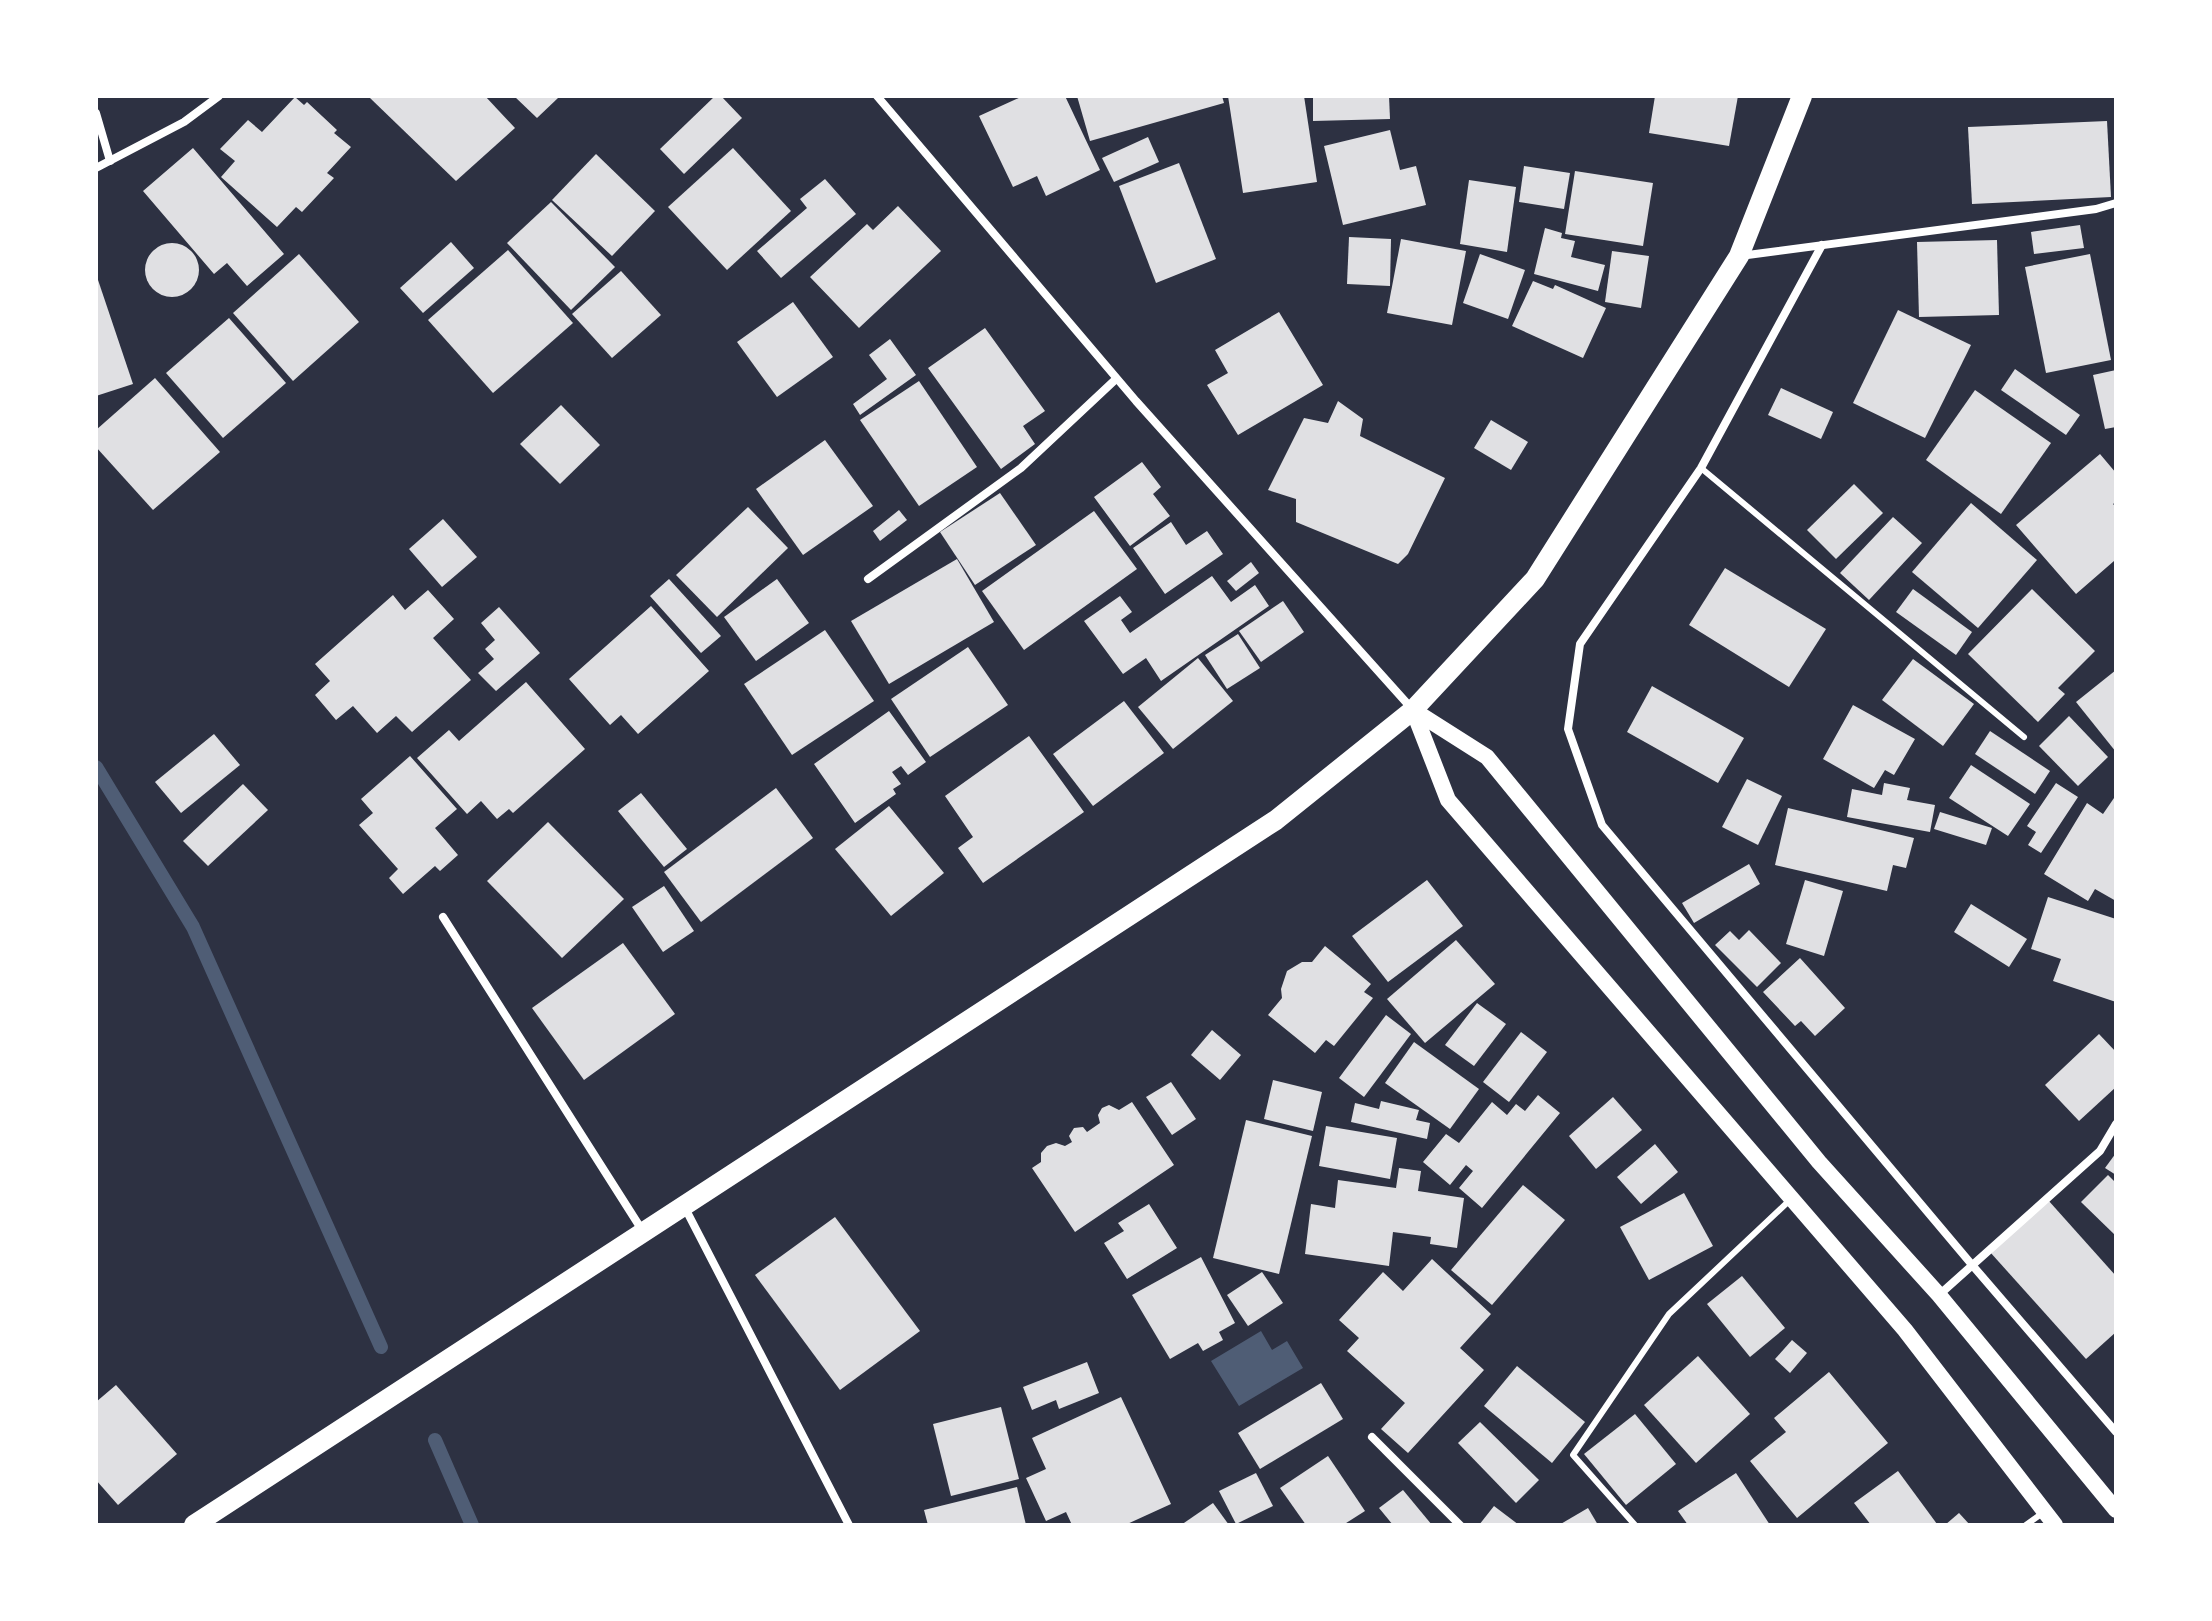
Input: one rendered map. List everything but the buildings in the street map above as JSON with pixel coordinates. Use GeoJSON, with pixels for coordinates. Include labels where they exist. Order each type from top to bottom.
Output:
{"type":"FeatureCollection","features":[{"type":"Feature","properties":{"kind":"main road"},"geometry":{"type":"LineString","coordinates":[[194,1525],[1276,820],[1413,710],[1535,579],[1739,256],[1802,96]]}},
{"type":"Feature","properties":{"kind":"main road"},"geometry":{"type":"LineString","coordinates":[[1413,710],[1448,800],[1905,1330],[2050,1519]]}},
{"type":"Feature","properties":{"kind":"main road"},"geometry":{"type":"LineString","coordinates":[[1413,710],[1487,757],[1819,1162],[1939,1295],[2116,1510]]}},
{"type":"Feature","properties":{"kind":"street"},"geometry":{"type":"LineString","coordinates":[[96,168],[184,122],[219,96]]}},
{"type":"Feature","properties":{"kind":"street"},"geometry":{"type":"LineString","coordinates":[[877,96],[1116,379],[1413,710]]}},
{"type":"Feature","properties":{"kind":"street"},"geometry":{"type":"LineString","coordinates":[[96,113],[110,161]]}},
{"type":"Feature","properties":{"kind":"street"},"geometry":{"type":"LineString","coordinates":[[1739,256],[2096,209],[2116,203]]}},
{"type":"Feature","properties":{"kind":"street"},"geometry":{"type":"LineString","coordinates":[[1822,245],[1701,468],[1580,644],[1568,729],[1602,825],[2116,1432]]}},
{"type":"Feature","properties":{"kind":"street"},"geometry":{"type":"LineString","coordinates":[[868,579],[1021,468],[1116,379]]}},
{"type":"Feature","properties":{"kind":"street"},"geometry":{"type":"LineString","coordinates":[[443,917],[643,1232]]}},
{"type":"Feature","properties":{"kind":"street"},"geometry":{"type":"LineString","coordinates":[[1939,1295],[2100,1151],[2116,1124]]}},
{"type":"Feature","properties":{"kind":"street"},"geometry":{"type":"LineString","coordinates":[[684,1205],[849,1525]]}},
{"type":"Feature","properties":{"kind":"street"},"geometry":{"type":"LineString","coordinates":[[1372,1437],[1460,1525]]}},
{"type":"Feature","properties":{"kind":"lane"},"geometry":{"type":"LineString","coordinates":[[1701,468],[2024,737]]}},
{"type":"Feature","properties":{"kind":"lane"},"geometry":{"type":"LineString","coordinates":[[1635,1525],[1573,1455],[1669,1314],[1793,1197]]}},
{"type":"Feature","properties":{"kind":"lane"},"geometry":{"type":"LineString","coordinates":[[2026,1525],[2050,1519]]}},
{"type":"Feature","properties":{"kind":"water"},"geometry":{"type":"Polygon","coordinates":[[[1261,1331],[1272,1350],[1287,1341],[1303,1368],[1239,1406],[1211,1361],[1261,1331]]]}},
{"type":"Feature","properties":{"kind":"waterway"},"geometry":{"type":"LineString","coordinates":[[96,767],[193,927],[381,1347]]}},
{"type":"Feature","properties":{"kind":"waterway"},"geometry":{"type":"LineString","coordinates":[[435,1440],[472,1525]]}}]}
